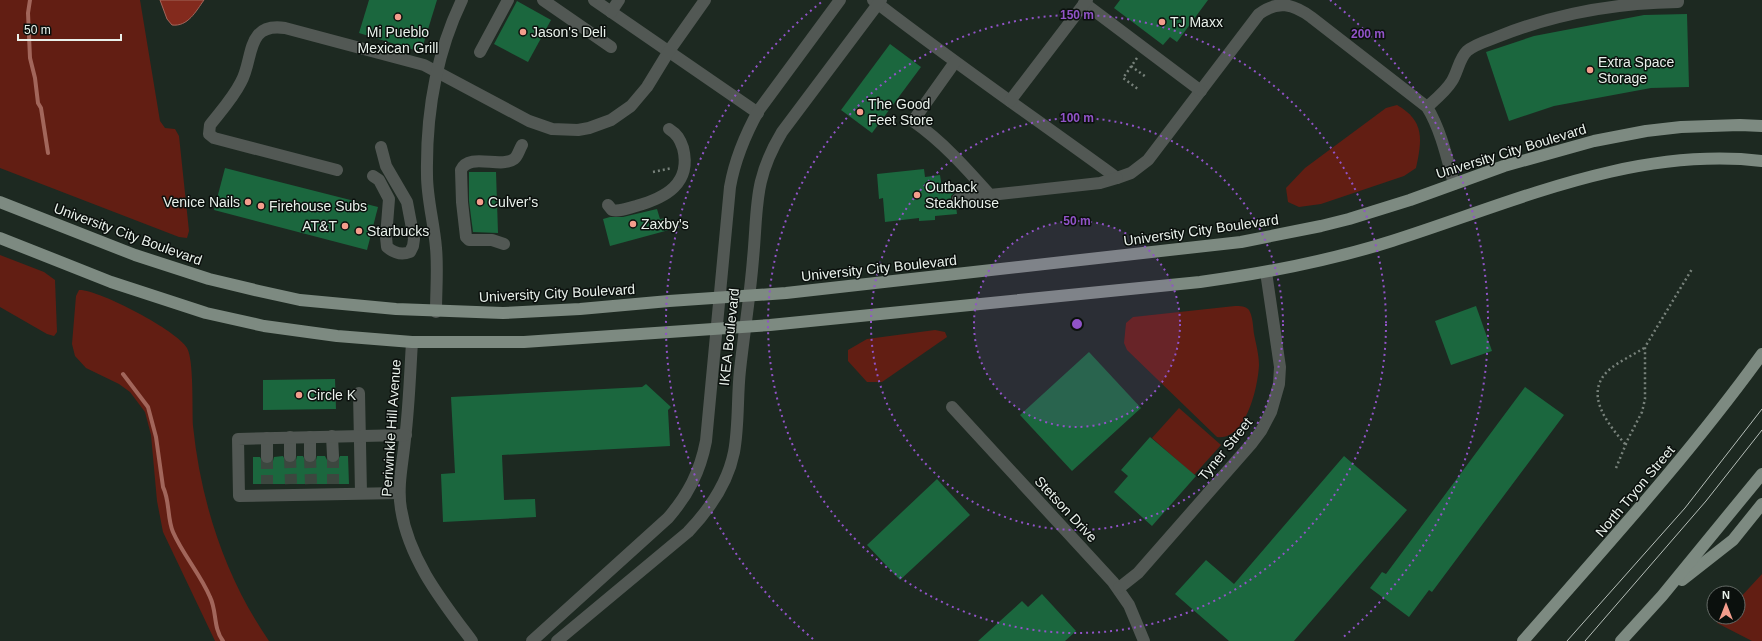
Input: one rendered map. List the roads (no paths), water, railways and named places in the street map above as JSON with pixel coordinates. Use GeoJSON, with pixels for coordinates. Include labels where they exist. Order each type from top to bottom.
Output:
{"type":"FeatureCollection","features":[{"type":"Feature","properties":{"kind":"main road","name":"University City Boulevard"},"geometry":{"type":"LineString","coordinates":[[0,202],[135,255],[208,279],[300,300],[436,312],[518,312],[794,292],[1241,242],[1322,226],[1349,219],[1534,157],[1622,136],[1681,127],[1740,125],[1762,126]]}},
{"type":"Feature","properties":{"kind":"main road"},"geometry":{"type":"LineString","coordinates":[[0,238],[111,282],[206,313],[264,326],[337,336],[412,342],[524,342],[716,329],[1186,283],[1266,272],[1356,252],[1549,188],[1626,168],[1690,160],[1719,159],[1761,161]]}},
{"type":"Feature","properties":{"kind":"main road","name":"North Tryon Street"},"geometry":{"type":"LineString","coordinates":[[1523,641],[1664,482],[1728,401],[1762,354]]}},
{"type":"Feature","properties":{"kind":"main road"},"geometry":{"type":"LineString","coordinates":[[1621,640],[1662,596],[1762,474]]}},
{"type":"Feature","properties":{"kind":"main road"},"geometry":{"type":"LineString","coordinates":[[1662,596],[1733,540],[1762,504]]}},
{"type":"Feature","properties":{"kind":"street"},"geometry":{"type":"LineString","coordinates":[[436,312],[436,248],[427,176],[431,106],[437,72],[445,42],[462,0]]}},
{"type":"Feature","properties":{"kind":"street"},"geometry":{"type":"LineString","coordinates":[[480,52],[508,0]]}},
{"type":"Feature","properties":{"kind":"street"},"geometry":{"type":"LineString","coordinates":[[544,0],[611,47]]}},
{"type":"Feature","properties":{"kind":"street"},"geometry":{"type":"LineString","coordinates":[[594,0],[758,113]]}},
{"type":"Feature","properties":{"kind":"street"},"geometry":{"type":"LineString","coordinates":[[611,12],[619,0]]}},
{"type":"Feature","properties":{"kind":"street"},"geometry":{"type":"LineString","coordinates":[[337,170],[214,138],[209,134],[210,125],[241,82],[252,43],[258,34],[272,27],[285,28],[421,64],[529,121],[552,129],[578,130],[612,120],[631,106],[647,87],[669,51],[705,0]]}},
{"type":"Feature","properties":{"kind":"street","name":"IKEA Boulevard"},"geometry":{"type":"LineString","coordinates":[[532,641],[657,529],[679,505],[690,488],[700,466],[706,441],[732,176],[741,145],[758,113],[840,0]]}},
{"type":"Feature","properties":{"kind":"street"},"geometry":{"type":"LineString","coordinates":[[1427,107],[1450,85],[1464,55],[1472,48],[1532,23],[1632,2],[1678,2],[1678,0]]}},
{"type":"Feature","properties":{"kind":"street"},"geometry":{"type":"LineString","coordinates":[[877,1],[955,62],[1117,178]]}},
{"type":"Feature","properties":{"kind":"street","name":"IKEA Boulevard"},"geometry":{"type":"LineString","coordinates":[[557,641],[688,532],[705,512],[718,492],[728,472],[734,450],[740,371],[746,326],[759,184],[768,159],[782,132],[877,1]]}},
{"type":"Feature","properties":{"kind":"street"},"geometry":{"type":"LineString","coordinates":[[1010,101],[1086,2],[1201,91]]}},
{"type":"Feature","properties":{"kind":"street"},"geometry":{"type":"LineString","coordinates":[[958,199],[1100,183],[1131,173],[1148,160],[1255,18],[1271,3],[1292,5],[1302,10],[1427,107],[1433,117],[1438,131],[1454,184]]}},
{"type":"Feature","properties":{"kind":"street"},"geometry":{"type":"LineString","coordinates":[[955,62],[913,121],[946,147],[990,195]]}},
{"type":"Feature","properties":{"kind":"street"},"geometry":{"type":"LineString","coordinates":[[608,205],[612,210],[619,211],[654,202],[664,196],[676,185],[684,168],[684,156],[678,136],[669,129]]}},
{"type":"Feature","properties":{"kind":"street"},"geometry":{"type":"LineString","coordinates":[[504,244],[492,240],[469,240],[466,237],[462,202],[461,170],[464,166],[470,163],[510,161],[517,155],[522,145]]}},
{"type":"Feature","properties":{"kind":"street"},"geometry":{"type":"LineString","coordinates":[[373,176],[379,180],[389,198],[386,237],[387,247],[397,253],[404,254],[410,252],[414,239],[407,202],[386,166],[381,147]]}},
{"type":"Feature","properties":{"kind":"street","name":"Tyner Street"},"geometry":{"type":"LineString","coordinates":[[1118,588],[1138,573],[1177,530],[1252,443],[1267,420],[1276,397],[1280,367],[1266,272]]}},
{"type":"Feature","properties":{"kind":"street","name":"Periwinkle Hill Avenue"},"geometry":{"type":"LineString","coordinates":[[412,342],[406,435],[399,493],[405,527],[423,572],[472,641]]}},
{"type":"Feature","properties":{"kind":"street"},"geometry":{"type":"LineString","coordinates":[[359,393],[361,493]]}},
{"type":"Feature","properties":{"kind":"street","name":"Stetson Drive"},"geometry":{"type":"LineString","coordinates":[[952,407],[1118,588],[1129,605],[1144,641]]}},
{"type":"Feature","properties":{"kind":"street"},"geometry":{"type":"LineString","coordinates":[[399,493],[361,493],[334,489],[291,489],[267,490],[239,496],[238,439],[406,435]]}},
{"type":"Feature","properties":{"kind":"street"},"geometry":{"type":"LineString","coordinates":[[332,436],[333,456]]}},
{"type":"Feature","properties":{"kind":"street"},"geometry":{"type":"LineString","coordinates":[[290,437],[290,456]]}},
{"type":"Feature","properties":{"kind":"street"},"geometry":{"type":"LineString","coordinates":[[310,437],[310,456]]}},
{"type":"Feature","properties":{"kind":"street"},"geometry":{"type":"LineString","coordinates":[[267,438],[267,457]]}},
{"type":"Feature","properties":{"kind":"waterway"},"geometry":{"type":"LineString","coordinates":[[30,0],[28,13],[30,58],[35,78],[38,103],[41,108],[48,153]]}},
{"type":"Feature","properties":{"kind":"waterway"},"geometry":{"type":"LineString","coordinates":[[123,374],[148,407],[156,437],[163,487],[167,498],[171,527],[210,597],[214,608],[216,625],[223,641]]}},
{"type":"Feature","properties":{"kind":"tunnel"},"geometry":{"type":"LineString","coordinates":[[290,456],[291,484]]}},
{"type":"Feature","properties":{"kind":"tunnel"},"geometry":{"type":"LineString","coordinates":[[310,456],[311,484]]}},
{"type":"Feature","properties":{"kind":"tunnel"},"geometry":{"type":"LineString","coordinates":[[333,456],[333,484]]}},
{"type":"Feature","properties":{"kind":"tunnel"},"geometry":{"type":"LineString","coordinates":[[267,457],[267,484]]}},
{"type":"Feature","properties":{"kind":"tram line"},"geometry":{"type":"LineString","coordinates":[[1567,641],[1685,508],[1762,409]]}},
{"type":"Feature","properties":{"kind":"tram line"},"geometry":{"type":"LineString","coordinates":[[1585,641],[1706,501],[1762,430]]}},
{"type":"Feature","properties":{"kind":"place","name":"Mi Pueblo Mexican Grill"},"geometry":{"type":"Point","coordinates":[398,17]}},
{"type":"Feature","properties":{"kind":"place","name":"TJ Maxx"},"geometry":{"type":"Point","coordinates":[1162,22]}},
{"type":"Feature","properties":{"kind":"place","name":"Jason's Deli"},"geometry":{"type":"Point","coordinates":[523,32]}},
{"type":"Feature","properties":{"kind":"place","name":"Extra Space Storage"},"geometry":{"type":"Point","coordinates":[1590,70]}},
{"type":"Feature","properties":{"kind":"place","name":"The Good Feet Store"},"geometry":{"type":"Point","coordinates":[860,112]}},
{"type":"Feature","properties":{"kind":"place","name":"Outback Steakhouse"},"geometry":{"type":"Point","coordinates":[917,195]}},
{"type":"Feature","properties":{"kind":"place","name":"Venice Nails"},"geometry":{"type":"Point","coordinates":[248,202]}},
{"type":"Feature","properties":{"kind":"place","name":"Culver's"},"geometry":{"type":"Point","coordinates":[480,202]}},
{"type":"Feature","properties":{"kind":"place","name":"Firehouse Subs"},"geometry":{"type":"Point","coordinates":[261,206]}},
{"type":"Feature","properties":{"kind":"place","name":"Zaxby's"},"geometry":{"type":"Point","coordinates":[633,224]}},
{"type":"Feature","properties":{"kind":"place","name":"AT&T"},"geometry":{"type":"Point","coordinates":[345,226]}},
{"type":"Feature","properties":{"kind":"place","name":"Starbucks"},"geometry":{"type":"Point","coordinates":[359,231]}},
{"type":"Feature","properties":{"kind":"place","name":"Circle K"},"geometry":{"type":"Point","coordinates":[299,395]}}]}
